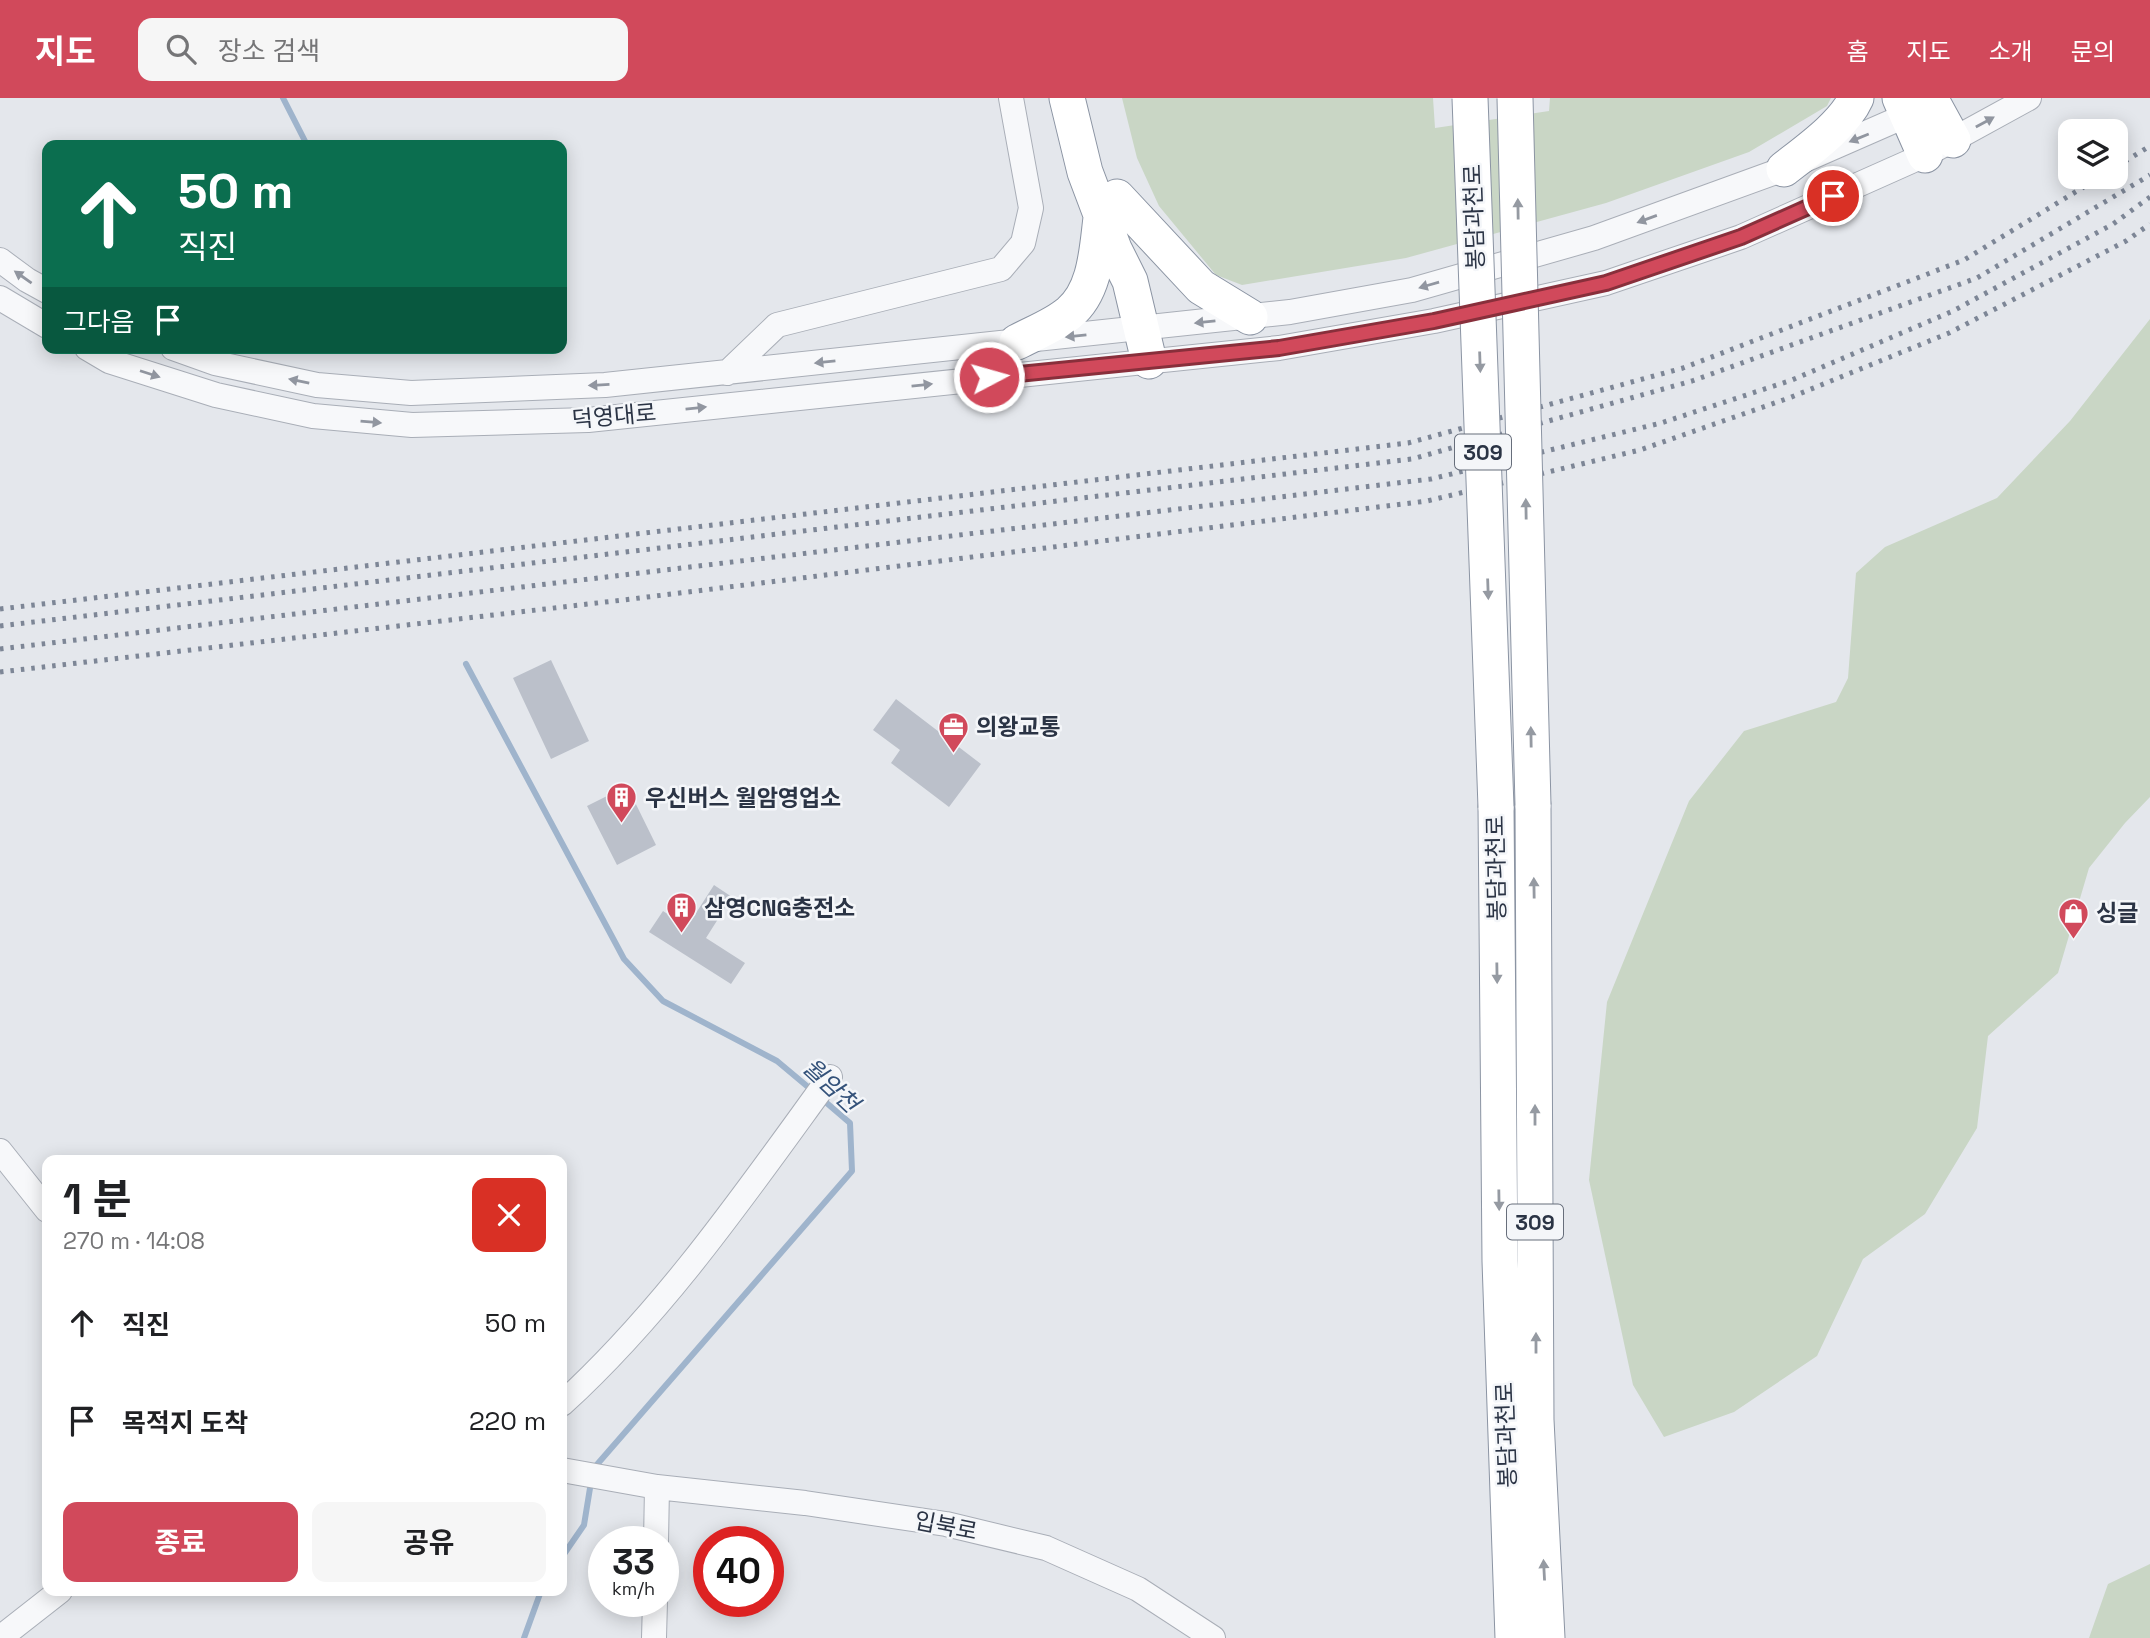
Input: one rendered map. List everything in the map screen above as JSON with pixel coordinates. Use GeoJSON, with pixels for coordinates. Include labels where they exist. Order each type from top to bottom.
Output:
{"type":"FeatureCollection","features":[{"type":"Feature","properties":{"kind":"highway"},"geometry":{"type":"LineString","coordinates":[[1067,98],[1086,172],[1130,242],[1130,281],[1146,345]]}},
{"type":"Feature","properties":{"kind":"highway"},"geometry":{"type":"LineString","coordinates":[[1017,342],[1070,313],[1083,296],[1094,271],[1109,206],[1092,98]]}},
{"type":"Feature","properties":{"kind":"highway","name":"봉담과천로"},"geometry":{"type":"LineString","coordinates":[[1470,98],[1496,807],[1500,1261],[1513,1638]]}},
{"type":"Feature","properties":{"kind":"highway","name":"봉담과천로"},"geometry":{"type":"LineString","coordinates":[[1515,98],[1533,805],[1536,1420],[1547,1638]]}},
{"type":"Feature","properties":{"kind":"highway"},"geometry":{"type":"LineString","coordinates":[[1784,169],[1818,142],[1853,106],[1856,98]]}},
{"type":"Feature","properties":{"kind":"highway"},"geometry":{"type":"LineString","coordinates":[[1923,103],[1939,148]]}},
{"type":"Feature","properties":{"kind":"highway"},"geometry":{"type":"LineString","coordinates":[[1109,206],[1201,287],[1250,317]]}},
{"type":"Feature","properties":{"kind":"street"},"geometry":{"type":"LineString","coordinates":[[727,373],[777,325],[1001,270],[1023,243],[1031,208],[1011,98]]}},
{"type":"Feature","properties":{"kind":"street"},"geometry":{"type":"LineString","coordinates":[[1146,345],[1279,348],[1434,321],[1606,283],[1741,237],[1939,148],[2029,98]]}},
{"type":"Feature","properties":{"kind":"street"},"geometry":{"type":"LineString","coordinates":[[1146,345],[1250,317],[1412,290],[1594,238],[1784,169],[1923,103]]}},
{"type":"Feature","properties":{"kind":"street"},"geometry":{"type":"LineString","coordinates":[[0,260],[42,288]]}},
{"type":"Feature","properties":{"kind":"street"},"geometry":{"type":"LineString","coordinates":[[0,298],[42,323]]}},
{"type":"Feature","properties":{"kind":"street","name":"덕영대로"},"geometry":{"type":"LineString","coordinates":[[190,354],[215,363],[317,385],[411,393],[604,386],[1017,342],[1146,345]]}},
{"type":"Feature","properties":{"kind":"street","name":"덕영대로"},"geometry":{"type":"LineString","coordinates":[[97,354],[109,361],[216,395],[313,416],[412,425],[588,420],[1146,345]]}},
{"type":"Feature","properties":{"kind":"street"},"geometry":{"type":"LineString","coordinates":[[567,1399],[609,1361],[703,1248],[830,1077]]}},
{"type":"Feature","properties":{"kind":"street"},"geometry":{"type":"LineString","coordinates":[[0,1151],[42,1204]]}},
{"type":"Feature","properties":{"kind":"street","name":"입북로"},"geometry":{"type":"LineString","coordinates":[[567,1471],[657,1487],[805,1503],[946,1524],[1046,1548],[1138,1589],[1213,1638]]}},
{"type":"Feature","properties":{"kind":"street"},"geometry":{"type":"LineString","coordinates":[[656,1526],[657,1487]]}},
{"type":"Feature","properties":{"kind":"street"},"geometry":{"type":"LineString","coordinates":[[0,1638],[54,1596]]}},
{"type":"Feature","properties":{"kind":"street"},"geometry":{"type":"LineString","coordinates":[[654,1638],[655,1617]]}},
{"type":"Feature","properties":{"kind":"green space"},"geometry":{"type":"Polygon","coordinates":[[[1122,98],[1433,98],[1435,128],[1549,111],[1550,98],[1831,98],[1827,106],[1749,152],[1606,203],[1406,258],[1242,285],[1216,275],[1159,206],[1137,158],[1122,98]]]}},
{"type":"Feature","properties":{"kind":"green space"},"geometry":{"type":"Polygon","coordinates":[[[2150,319],[2150,797],[2089,868],[2058,973],[1988,1036],[1977,1128],[1925,1214],[1863,1259],[1817,1356],[1734,1412],[1664,1437],[1633,1385],[1589,1180],[1607,1002],[1689,801],[1744,731],[1836,702],[1848,678],[1856,573],[1885,547],[1997,498],[2070,421],[2150,319]]]}},
{"type":"Feature","properties":{"kind":"green space"},"geometry":{"type":"Polygon","coordinates":[[[2150,1564],[2150,1638],[2089,1638],[2108,1584],[2150,1564]]]}},
{"type":"Feature","properties":{"kind":"building"},"geometry":{"type":"Polygon","coordinates":[[[551,660],[589,741],[551,759],[513,678],[551,660]]]}},
{"type":"Feature","properties":{"kind":"building"},"geometry":{"type":"Polygon","coordinates":[[[896,699],[981,764],[949,807],[891,763],[900,750],[873,730],[896,699]]]}},
{"type":"Feature","properties":{"kind":"building","name":"우신버스 월암영업소"},"geometry":{"type":"Polygon","coordinates":[[[627,786],[656,845],[617,865],[587,806],[627,786]]]}},
{"type":"Feature","properties":{"kind":"building","name":"삼영CNG충전소"},"geometry":{"type":"Polygon","coordinates":[[[714,885],[732,897],[706,938],[745,963],[731,984],[649,932],[663,911],[687,927],[714,885]]]}},
{"type":"Feature","properties":{"kind":"waterway","name":"월암천"},"geometry":{"type":"LineString","coordinates":[[283,98],[304,140]]}},
{"type":"Feature","properties":{"kind":"waterway","name":"월암천"},"geometry":{"type":"LineString","coordinates":[[466,664],[624,959],[663,1001],[777,1061],[814,1092]]}},
{"type":"Feature","properties":{"kind":"waterway","name":"월암천"},"geometry":{"type":"LineString","coordinates":[[594,1468],[852,1171],[850,1123],[822,1099]]}},
{"type":"Feature","properties":{"kind":"waterway","name":"월암천"},"geometry":{"type":"LineString","coordinates":[[567,1550],[584,1525],[591,1482]]}},
{"type":"Feature","properties":{"kind":"waterway","name":"월암천"},"geometry":{"type":"LineString","coordinates":[[524,1638],[539,1596]]}},
{"type":"Feature","properties":{"kind":"railway"},"geometry":{"type":"LineString","coordinates":[[2128,160],[2150,146]]}},
{"type":"Feature","properties":{"kind":"railway"},"geometry":{"type":"LineString","coordinates":[[0,626],[1412,459],[1692,381],[1977,278],[2150,175]]}},
{"type":"Feature","properties":{"kind":"railway"},"geometry":{"type":"LineString","coordinates":[[0,609],[1408,443],[1683,368],[1964,260],[2080,189]]}},
{"type":"Feature","properties":{"kind":"railway"},"geometry":{"type":"LineString","coordinates":[[0,649],[1431,479],[1661,423],[1792,380],[1953,311],[2113,224],[2150,197]]}},
{"type":"Feature","properties":{"kind":"railway"},"geometry":{"type":"LineString","coordinates":[[0,672],[623,600],[1427,501],[1640,450],[1789,398],[1949,333],[2126,241],[2150,224]]}},
{"type":"Feature","properties":{"kind":"place","name":"의왕교통"},"geometry":{"type":"Point","coordinates":[953,754]}},
{"type":"Feature","properties":{"kind":"place","name":"우신버스 월암영업소"},"geometry":{"type":"Point","coordinates":[622,825]}},
{"type":"Feature","properties":{"kind":"place","name":"삼영CNG충전소"},"geometry":{"type":"Point","coordinates":[681,935]}},
{"type":"Feature","properties":{"kind":"place","name":"싱글"},"geometry":{"type":"Point","coordinates":[2073,940]}},
{"type":"Feature","properties":{"kind":"route"},"geometry":{"type":"LineString","coordinates":[[989,377],[1279,348],[1434,321],[1606,283],[1741,237],[1833,196]]}}]}
